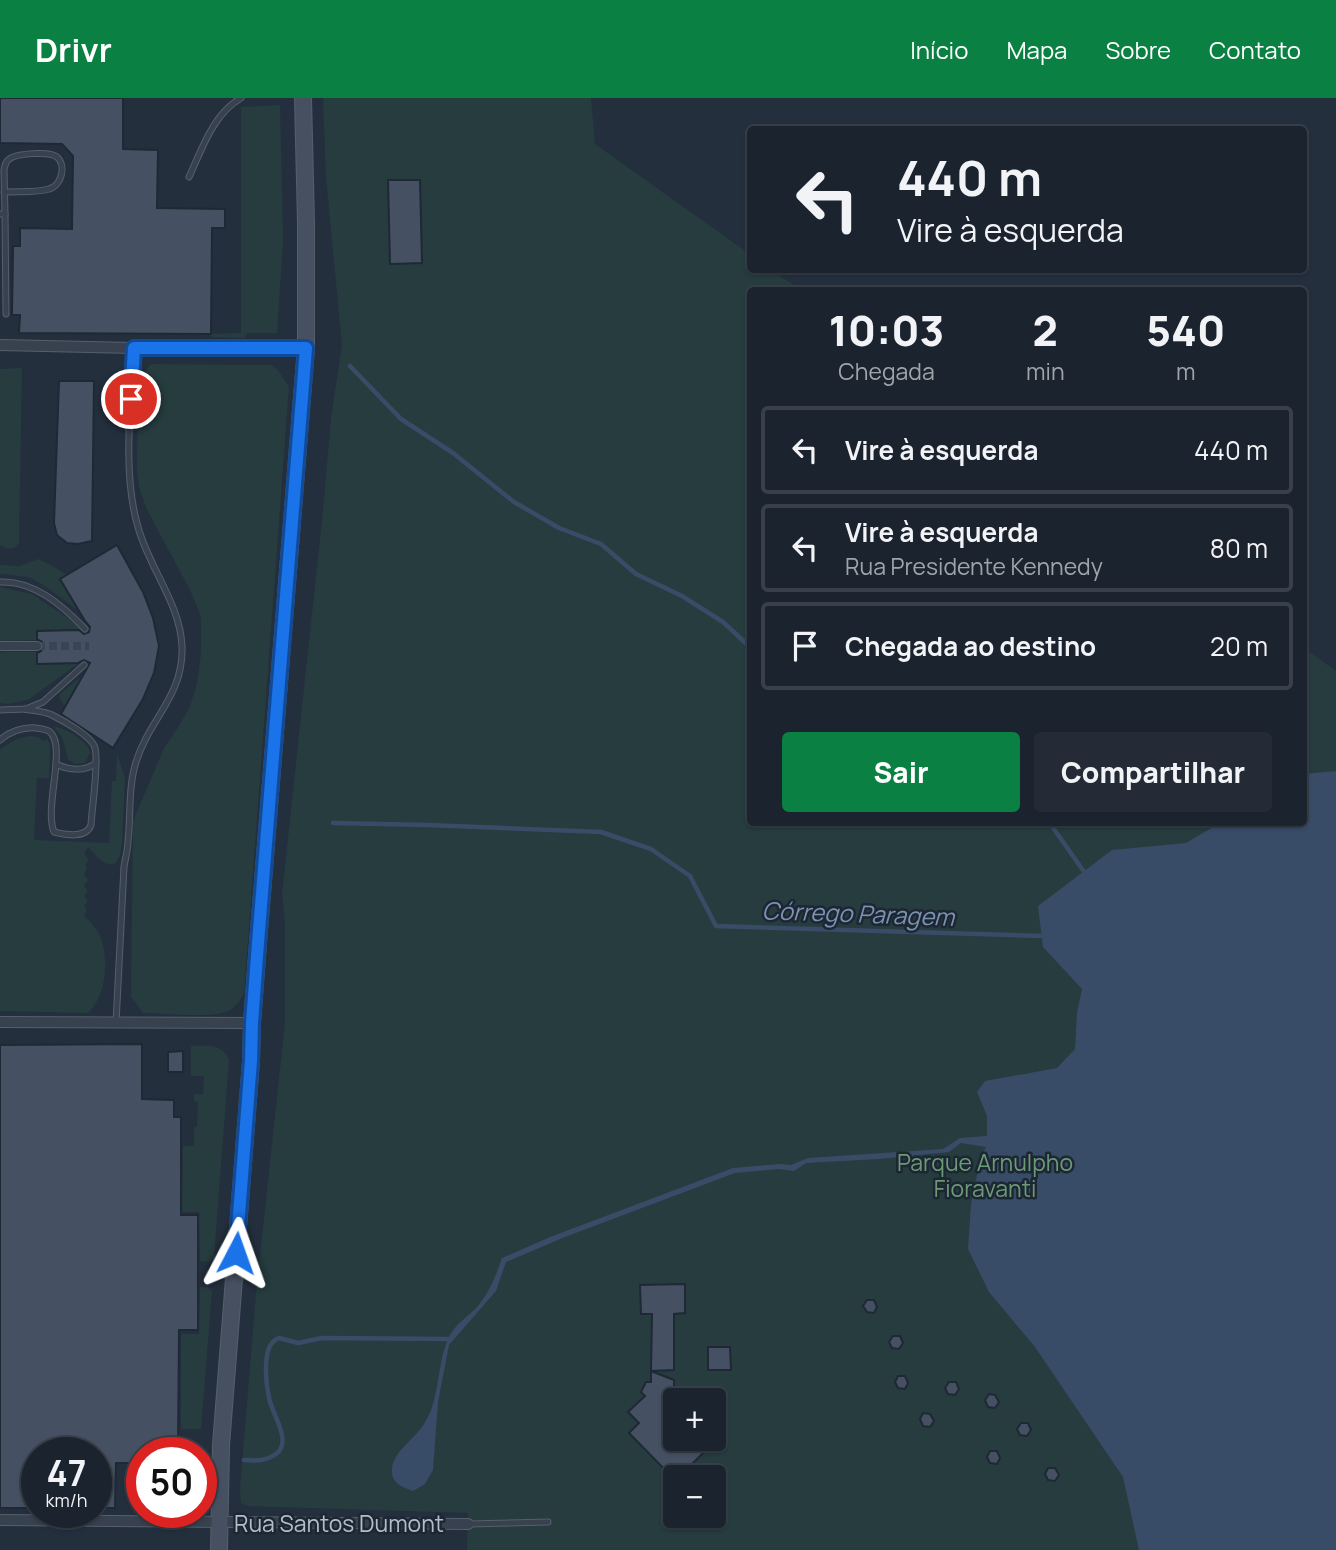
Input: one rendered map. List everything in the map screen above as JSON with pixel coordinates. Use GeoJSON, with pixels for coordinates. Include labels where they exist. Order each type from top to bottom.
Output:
{"type":"FeatureCollection","features":[{"type":"Feature","properties":{"kind":"main road"},"geometry":{"type":"LineString","coordinates":[[219,1550],[221,1444],[306,348],[303,98]]}},
{"type":"Feature","properties":{"kind":"street"},"geometry":{"type":"LineString","coordinates":[[0,345],[306,348]]}},
{"type":"Feature","properties":{"kind":"street"},"geometry":{"type":"LineString","coordinates":[[0,646],[37,646]]}},
{"type":"Feature","properties":{"kind":"street"},"geometry":{"type":"LineString","coordinates":[[0,1021],[252,1023]]}},
{"type":"Feature","properties":{"kind":"street","name":"Rua Santos Dumont"},"geometry":{"type":"LineString","coordinates":[[0,1520],[468,1524]]}},
{"type":"Feature","properties":{"kind":"lane"},"geometry":{"type":"LineString","coordinates":[[189,177],[219,117],[231,104],[242,98]]}},
{"type":"Feature","properties":{"kind":"lane"},"geometry":{"type":"LineString","coordinates":[[0,158],[50,154],[60,160],[62,167],[58,185],[53,188],[5,192]]}},
{"type":"Feature","properties":{"kind":"lane"},"geometry":{"type":"LineString","coordinates":[[6,314],[2,214],[4,170],[9,159]]}},
{"type":"Feature","properties":{"kind":"lane"},"geometry":{"type":"LineString","coordinates":[[116,1023],[131,779],[136,760],[174,691],[181,669],[182,645],[178,619],[148,558],[137,526],[130,484],[134,348]]}},
{"type":"Feature","properties":{"kind":"lane"},"geometry":{"type":"LineString","coordinates":[[0,582],[31,587],[54,600],[85,629]]}},
{"type":"Feature","properties":{"kind":"lane"},"geometry":{"type":"LineString","coordinates":[[25,709],[43,702],[84,665]]}},
{"type":"Feature","properties":{"kind":"lane"},"geometry":{"type":"LineString","coordinates":[[0,710],[25,709],[50,714],[91,740],[95,747],[96,763],[90,830],[81,835],[54,832],[52,828],[56,764],[53,734],[48,730],[25,728],[9,732],[0,740]]}},
{"type":"Feature","properties":{"kind":"lane"},"geometry":{"type":"LineString","coordinates":[[48,730],[50,714]]}},
{"type":"Feature","properties":{"kind":"lane"},"geometry":{"type":"LineString","coordinates":[[56,764],[64,768],[85,769],[96,763]]}},
{"type":"Feature","properties":{"kind":"lane"},"geometry":{"type":"LineString","coordinates":[[468,1524],[548,1522]]}},
{"type":"Feature","properties":{"kind":"green space","name":"Parque Arnulpho Fioravanti"},"geometry":{"type":"Polygon","coordinates":[[[323,98],[591,98],[595,144],[747,252],[747,273],[776,273],[796,287],[747,287],[747,826],[1307,826],[1307,650],[1336,671],[1336,1550],[467,1550],[468,1513],[250,1506],[241,1503],[256,1293],[285,1023],[285,922],[282,894],[331,418],[342,345],[326,177],[323,98]]]}},
{"type":"Feature","properties":{"kind":"green space"},"geometry":{"type":"Polygon","coordinates":[[[280,105],[283,241],[277,333],[247,333],[245,338],[211,337],[211,334],[241,333],[241,107],[280,105]]]}},
{"type":"Feature","properties":{"kind":"green space"},"geometry":{"type":"Polygon","coordinates":[[[151,364],[271,365],[278,370],[289,387],[244,994],[231,1009],[210,1015],[143,1013],[131,996],[133,821],[164,748],[190,706],[197,684],[201,653],[201,617],[190,590],[146,508],[139,487],[138,391],[142,375],[151,364]]]}},
{"type":"Feature","properties":{"kind":"green space"},"geometry":{"type":"Polygon","coordinates":[[[22,368],[19,543],[14,548],[6,548],[0,545],[0,369],[22,368]]]}},
{"type":"Feature","properties":{"kind":"green space"},"geometry":{"type":"Polygon","coordinates":[[[38,559],[67,575],[61,579],[79,611],[29,577],[0,574],[0,565],[20,566],[38,559]]]}},
{"type":"Feature","properties":{"kind":"green space"},"geometry":{"type":"Polygon","coordinates":[[[0,587],[32,594],[81,629],[38,631],[37,640],[1,641],[0,587]]]}},
{"type":"Feature","properties":{"kind":"green space"},"geometry":{"type":"Polygon","coordinates":[[[37,652],[37,664],[79,663],[28,700],[0,703],[0,653],[37,652]]]}},
{"type":"Feature","properties":{"kind":"green space"},"geometry":{"type":"Polygon","coordinates":[[[83,675],[65,706],[59,698],[60,694],[83,675]]]}},
{"type":"Feature","properties":{"kind":"green space"},"geometry":{"type":"Polygon","coordinates":[[[53,726],[69,732],[88,747],[90,752],[85,763],[75,764],[68,759],[62,737],[53,726]]]}},
{"type":"Feature","properties":{"kind":"green space"},"geometry":{"type":"Polygon","coordinates":[[[31,736],[43,741],[47,739],[50,745],[49,778],[37,778],[34,840],[109,843],[112,781],[116,781],[117,754],[125,778],[122,844],[116,863],[104,862],[88,847],[84,854],[89,860],[84,874],[88,880],[84,886],[88,891],[84,896],[88,901],[84,906],[87,911],[84,915],[101,938],[105,957],[99,998],[88,1013],[0,1011],[0,750],[14,740],[31,736]]]}},
{"type":"Feature","properties":{"kind":"green space"},"geometry":{"type":"Polygon","coordinates":[[[191,1046],[218,1048],[229,1060],[214,1257],[209,1262],[200,1261],[199,1212],[182,1212],[183,1146],[194,1146],[198,1102],[194,1101],[194,1094],[203,1094],[204,1076],[191,1076],[191,1046]]]}},
{"type":"Feature","properties":{"kind":"green space"},"geometry":{"type":"Polygon","coordinates":[[[200,1287],[208,1287],[212,1291],[201,1429],[181,1429],[181,1334],[199,1334],[200,1287]]]}},
{"type":"Feature","properties":{"kind":"water"},"geometry":{"type":"Polygon","coordinates":[[[1336,771],[1336,1550],[1139,1550],[1123,1477],[1035,1347],[989,1292],[968,1249],[971,1204],[981,1157],[986,1147],[961,1143],[949,1152],[806,1163],[794,1171],[778,1169],[735,1173],[506,1262],[496,1291],[449,1345],[438,1402],[433,1470],[425,1484],[413,1491],[396,1482],[392,1475],[395,1458],[420,1430],[429,1414],[449,1337],[482,1300],[502,1258],[550,1237],[733,1168],[791,1165],[808,1158],[943,1149],[960,1138],[987,1136],[987,1116],[977,1092],[985,1081],[1057,1068],[1075,1049],[1077,1013],[1082,989],[1043,947],[1038,906],[1112,850],[1186,843],[1215,826],[1307,826],[1307,774],[1336,771]]]}},
{"type":"Feature","properties":{"kind":"building"},"geometry":{"type":"Polygon","coordinates":[[[0,98],[123,98],[123,149],[158,150],[157,208],[225,209],[225,228],[212,228],[211,334],[19,333],[20,315],[12,315],[13,246],[20,246],[20,228],[72,229],[73,156],[62,144],[0,143],[0,98]]]}},
{"type":"Feature","properties":{"kind":"building"},"geometry":{"type":"Polygon","coordinates":[[[388,180],[420,180],[422,263],[390,264],[388,180]]]}},
{"type":"Feature","properties":{"kind":"building"},"geometry":{"type":"Polygon","coordinates":[[[59,381],[94,381],[92,541],[78,544],[67,543],[57,535],[54,523],[59,381]]]}},
{"type":"Feature","properties":{"kind":"building"},"geometry":{"type":"Polygon","coordinates":[[[117,545],[143,592],[153,618],[159,646],[154,673],[143,699],[113,748],[61,714],[90,663],[84,660],[78,663],[37,664],[37,653],[43,647],[42,642],[37,639],[37,631],[89,632],[90,627],[60,579],[117,545]]]}},
{"type":"Feature","properties":{"kind":"building"},"geometry":{"type":"Polygon","coordinates":[[[142,1044],[142,1099],[174,1100],[174,1117],[181,1117],[181,1215],[198,1215],[198,1330],[179,1330],[178,1437],[126,1437],[126,1463],[116,1463],[115,1508],[112,1508],[112,1437],[21,1437],[21,1508],[0,1508],[0,1045],[142,1044]]]}},
{"type":"Feature","properties":{"kind":"building"},"geometry":{"type":"Polygon","coordinates":[[[183,1051],[183,1072],[168,1072],[168,1052],[183,1051]]]}},
{"type":"Feature","properties":{"kind":"building"},"geometry":{"type":"Polygon","coordinates":[[[685,1284],[685,1313],[674,1314],[674,1370],[651,1371],[652,1314],[641,1314],[640,1285],[685,1284]]]}},
{"type":"Feature","properties":{"kind":"building"},"geometry":{"type":"Polygon","coordinates":[[[867,1300],[874,1300],[877,1307],[874,1313],[867,1312],[863,1306],[867,1300]]]}},
{"type":"Feature","properties":{"kind":"building"},"geometry":{"type":"Polygon","coordinates":[[[893,1336],[900,1336],[903,1343],[899,1349],[892,1348],[889,1342],[893,1336]]]}},
{"type":"Feature","properties":{"kind":"building"},"geometry":{"type":"Polygon","coordinates":[[[708,1347],[730,1347],[731,1370],[708,1370],[708,1347]]]}},
{"type":"Feature","properties":{"kind":"building"},"geometry":{"type":"Polygon","coordinates":[[[651,1371],[674,1380],[674,1388],[663,1388],[663,1451],[705,1451],[693,1465],[663,1465],[663,1468],[629,1433],[639,1423],[628,1412],[645,1396],[641,1392],[646,1382],[651,1382],[651,1371]]]}},
{"type":"Feature","properties":{"kind":"building"},"geometry":{"type":"Polygon","coordinates":[[[898,1376],[905,1376],[908,1383],[905,1389],[898,1388],[895,1382],[898,1376]]]}},
{"type":"Feature","properties":{"kind":"building"},"geometry":{"type":"Polygon","coordinates":[[[949,1382],[956,1382],[959,1389],[955,1395],[948,1394],[945,1388],[949,1382]]]}},
{"type":"Feature","properties":{"kind":"building"},"geometry":{"type":"Polygon","coordinates":[[[989,1394],[995,1395],[999,1402],[995,1408],[988,1407],[985,1400],[989,1394]]]}},
{"type":"Feature","properties":{"kind":"building"},"geometry":{"type":"Polygon","coordinates":[[[923,1413],[930,1414],[934,1421],[930,1427],[923,1426],[920,1419],[923,1413]]]}},
{"type":"Feature","properties":{"kind":"building"},"geometry":{"type":"Polygon","coordinates":[[[1021,1423],[1028,1423],[1031,1430],[1027,1436],[1020,1435],[1017,1429],[1021,1423]]]}},
{"type":"Feature","properties":{"kind":"building"},"geometry":{"type":"Polygon","coordinates":[[[990,1451],[997,1451],[1000,1458],[997,1464],[990,1463],[987,1457],[990,1451]]]}},
{"type":"Feature","properties":{"kind":"building"},"geometry":{"type":"Polygon","coordinates":[[[1048,1468],[1055,1468],[1059,1475],[1055,1481],[1048,1480],[1045,1474],[1048,1468]]]}},
{"type":"Feature","properties":{"kind":"waterway"},"geometry":{"type":"LineString","coordinates":[[350,366],[401,419],[453,453],[514,502],[559,528],[601,544],[636,574],[682,596],[723,622],[747,644]]}},
{"type":"Feature","properties":{"kind":"waterway","name":"Córrego Paragem"},"geometry":{"type":"LineString","coordinates":[[333,823],[601,832],[651,849],[690,876],[716,926],[1045,938]]}},
{"type":"Feature","properties":{"kind":"waterway"},"geometry":{"type":"LineString","coordinates":[[1052,826],[1087,876]]}},
{"type":"Feature","properties":{"kind":"waterway"},"geometry":{"type":"LineString","coordinates":[[244,1460],[261,1460],[281,1449],[282,1435],[269,1398],[266,1377],[268,1352],[276,1339],[298,1343],[322,1338],[449,1339]]}},
{"type":"Feature","properties":{"kind":"tunnel"},"geometry":{"type":"LineString","coordinates":[[37,646],[89,646]]}},
{"type":"Feature","properties":{"kind":"route"},"geometry":{"type":"LineString","coordinates":[[131,399],[134,348],[306,348],[236,1253]]}}]}
